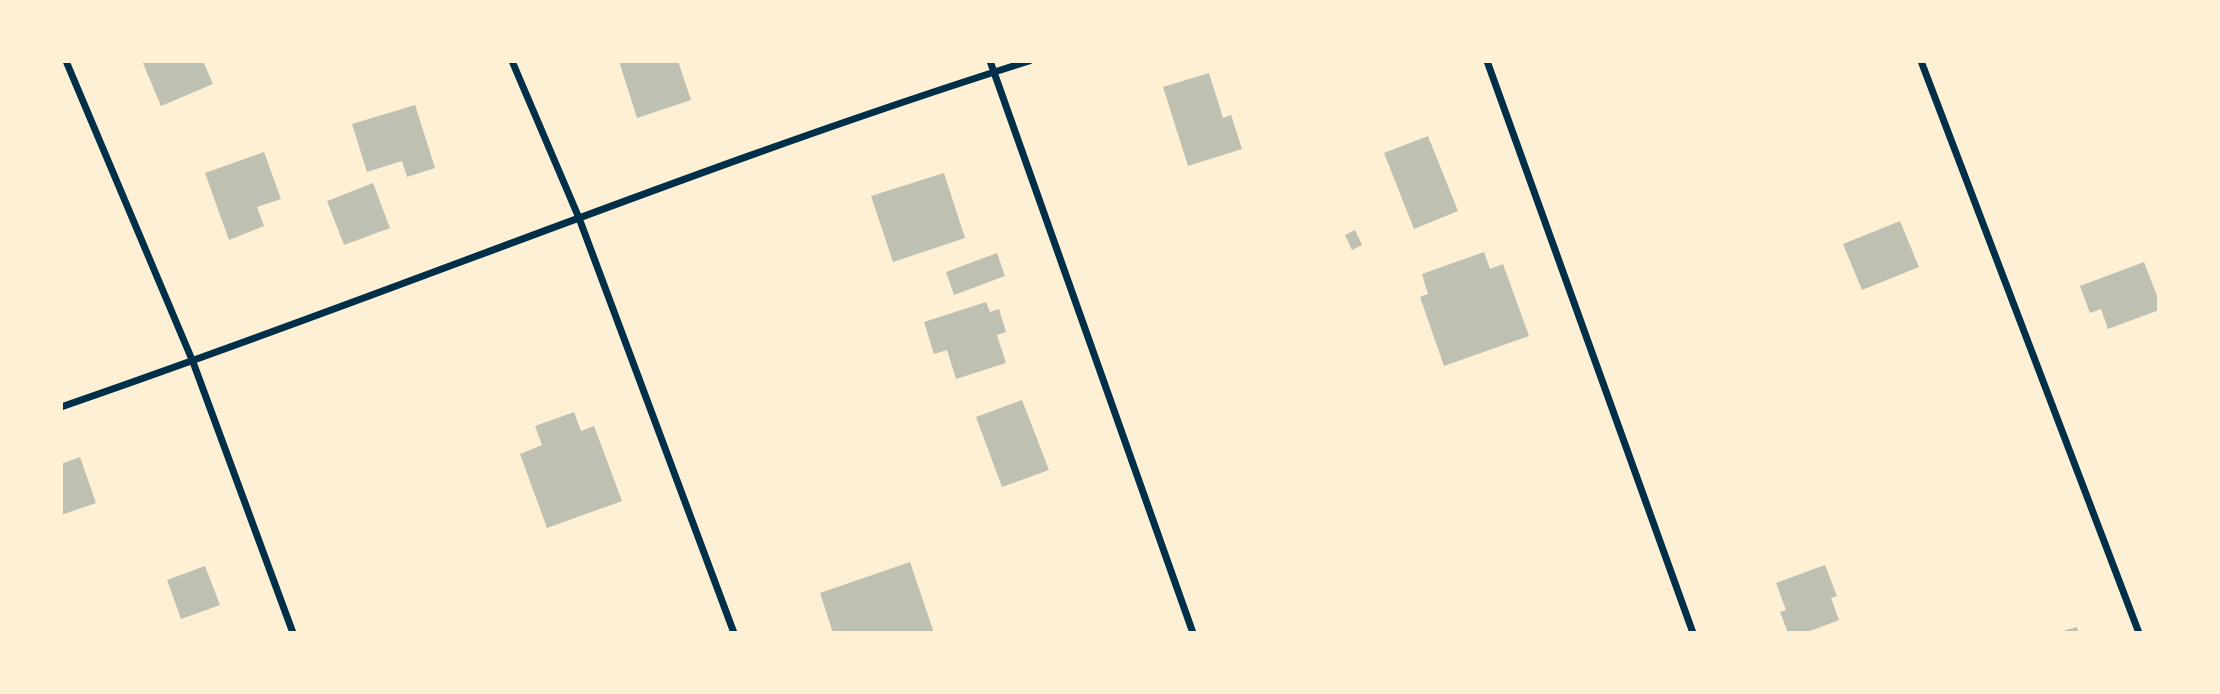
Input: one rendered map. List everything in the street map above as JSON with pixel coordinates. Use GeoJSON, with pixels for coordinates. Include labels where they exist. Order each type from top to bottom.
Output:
{"type":"FeatureCollection","features":[{"type":"Feature","properties":{"kind":"street"},"geometry":{"type":"LineString","coordinates":[[66,61],[193,362],[293,633]]}},
{"type":"Feature","properties":{"kind":"street"},"geometry":{"type":"LineString","coordinates":[[512,61],[579,218],[734,633]]}},
{"type":"Feature","properties":{"kind":"street"},"geometry":{"type":"LineString","coordinates":[[990,61],[1193,633]]}},
{"type":"Feature","properties":{"kind":"street"},"geometry":{"type":"LineString","coordinates":[[61,407],[193,362],[834,124],[1029,61]]}},
{"type":"Feature","properties":{"kind":"street"},"geometry":{"type":"LineString","coordinates":[[1487,61],[1693,633]]}},
{"type":"Feature","properties":{"kind":"street"},"geometry":{"type":"LineString","coordinates":[[1921,61],[2139,633]]}},
{"type":"Feature","properties":{"kind":"building"},"geometry":{"type":"Polygon","coordinates":[[[142,61],[203,61],[213,84],[161,106],[142,61]]]}},
{"type":"Feature","properties":{"kind":"building"},"geometry":{"type":"Polygon","coordinates":[[[619,61],[678,61],[691,100],[637,118],[619,61]]]}},
{"type":"Feature","properties":{"kind":"building"},"geometry":{"type":"Polygon","coordinates":[[[1209,73],[1223,118],[1231,115],[1242,149],[1188,166],[1163,87],[1209,73]]]}},
{"type":"Feature","properties":{"kind":"building"},"geometry":{"type":"Polygon","coordinates":[[[415,105],[435,168],[407,177],[402,161],[367,172],[352,124],[415,105]]]}},
{"type":"Feature","properties":{"kind":"building"},"geometry":{"type":"Polygon","coordinates":[[[1428,136],[1458,211],[1414,229],[1384,153],[1428,136]]]}},
{"type":"Feature","properties":{"kind":"building"},"geometry":{"type":"Polygon","coordinates":[[[264,152],[281,199],[257,207],[264,226],[229,240],[205,173],[264,152]]]}},
{"type":"Feature","properties":{"kind":"building"},"geometry":{"type":"Polygon","coordinates":[[[944,173],[965,238],[893,262],[871,196],[944,173]]]}},
{"type":"Feature","properties":{"kind":"building"},"geometry":{"type":"Polygon","coordinates":[[[373,183],[390,228],[344,245],[327,201],[373,183]]]}},
{"type":"Feature","properties":{"kind":"building"},"geometry":{"type":"Polygon","coordinates":[[[1900,221],[1919,267],[1862,290],[1843,244],[1900,221]]]}},
{"type":"Feature","properties":{"kind":"building"},"geometry":{"type":"Polygon","coordinates":[[[1355,230],[1362,245],[1352,250],[1345,235],[1355,230]]]}},
{"type":"Feature","properties":{"kind":"building"},"geometry":{"type":"Polygon","coordinates":[[[1484,252],[1490,269],[1503,264],[1529,336],[1444,366],[1420,297],[1428,294],[1422,274],[1484,252]]]}},
{"type":"Feature","properties":{"kind":"building"},"geometry":{"type":"Polygon","coordinates":[[[997,253],[1005,276],[954,295],[946,272],[997,253]]]}},
{"type":"Feature","properties":{"kind":"building"},"geometry":{"type":"Polygon","coordinates":[[[2144,262],[2159,301],[2159,310],[2108,329],[2101,309],[2090,313],[2080,286],[2144,262]]]}},
{"type":"Feature","properties":{"kind":"building"},"geometry":{"type":"Polygon","coordinates":[[[986,302],[990,312],[999,309],[1006,332],[997,335],[1006,363],[956,379],[947,350],[934,354],[924,322],[986,302]]]}},
{"type":"Feature","properties":{"kind":"building"},"geometry":{"type":"Polygon","coordinates":[[[1022,400],[1049,470],[1002,487],[976,417],[1022,400]]]}},
{"type":"Feature","properties":{"kind":"building"},"geometry":{"type":"Polygon","coordinates":[[[574,412],[581,431],[594,426],[622,501],[547,528],[520,454],[542,445],[535,426],[574,412]]]}},
{"type":"Feature","properties":{"kind":"building"},"geometry":{"type":"Polygon","coordinates":[[[80,457],[96,503],[61,515],[61,464],[80,457]]]}},
{"type":"Feature","properties":{"kind":"building"},"geometry":{"type":"Polygon","coordinates":[[[910,562],[934,633],[833,633],[820,593],[910,562]]]}},
{"type":"Feature","properties":{"kind":"building"},"geometry":{"type":"Polygon","coordinates":[[[1825,565],[1837,596],[1831,598],[1839,620],[1805,633],[1788,633],[1780,612],[1786,610],[1776,583],[1825,565]]]}},
{"type":"Feature","properties":{"kind":"building"},"geometry":{"type":"Polygon","coordinates":[[[205,566],[220,605],[181,619],[167,580],[205,566]]]}},
{"type":"Feature","properties":{"kind":"building"},"geometry":{"type":"Polygon","coordinates":[[[2077,627],[2079,633],[2059,633],[2059,632],[2077,627]]]}}]}
